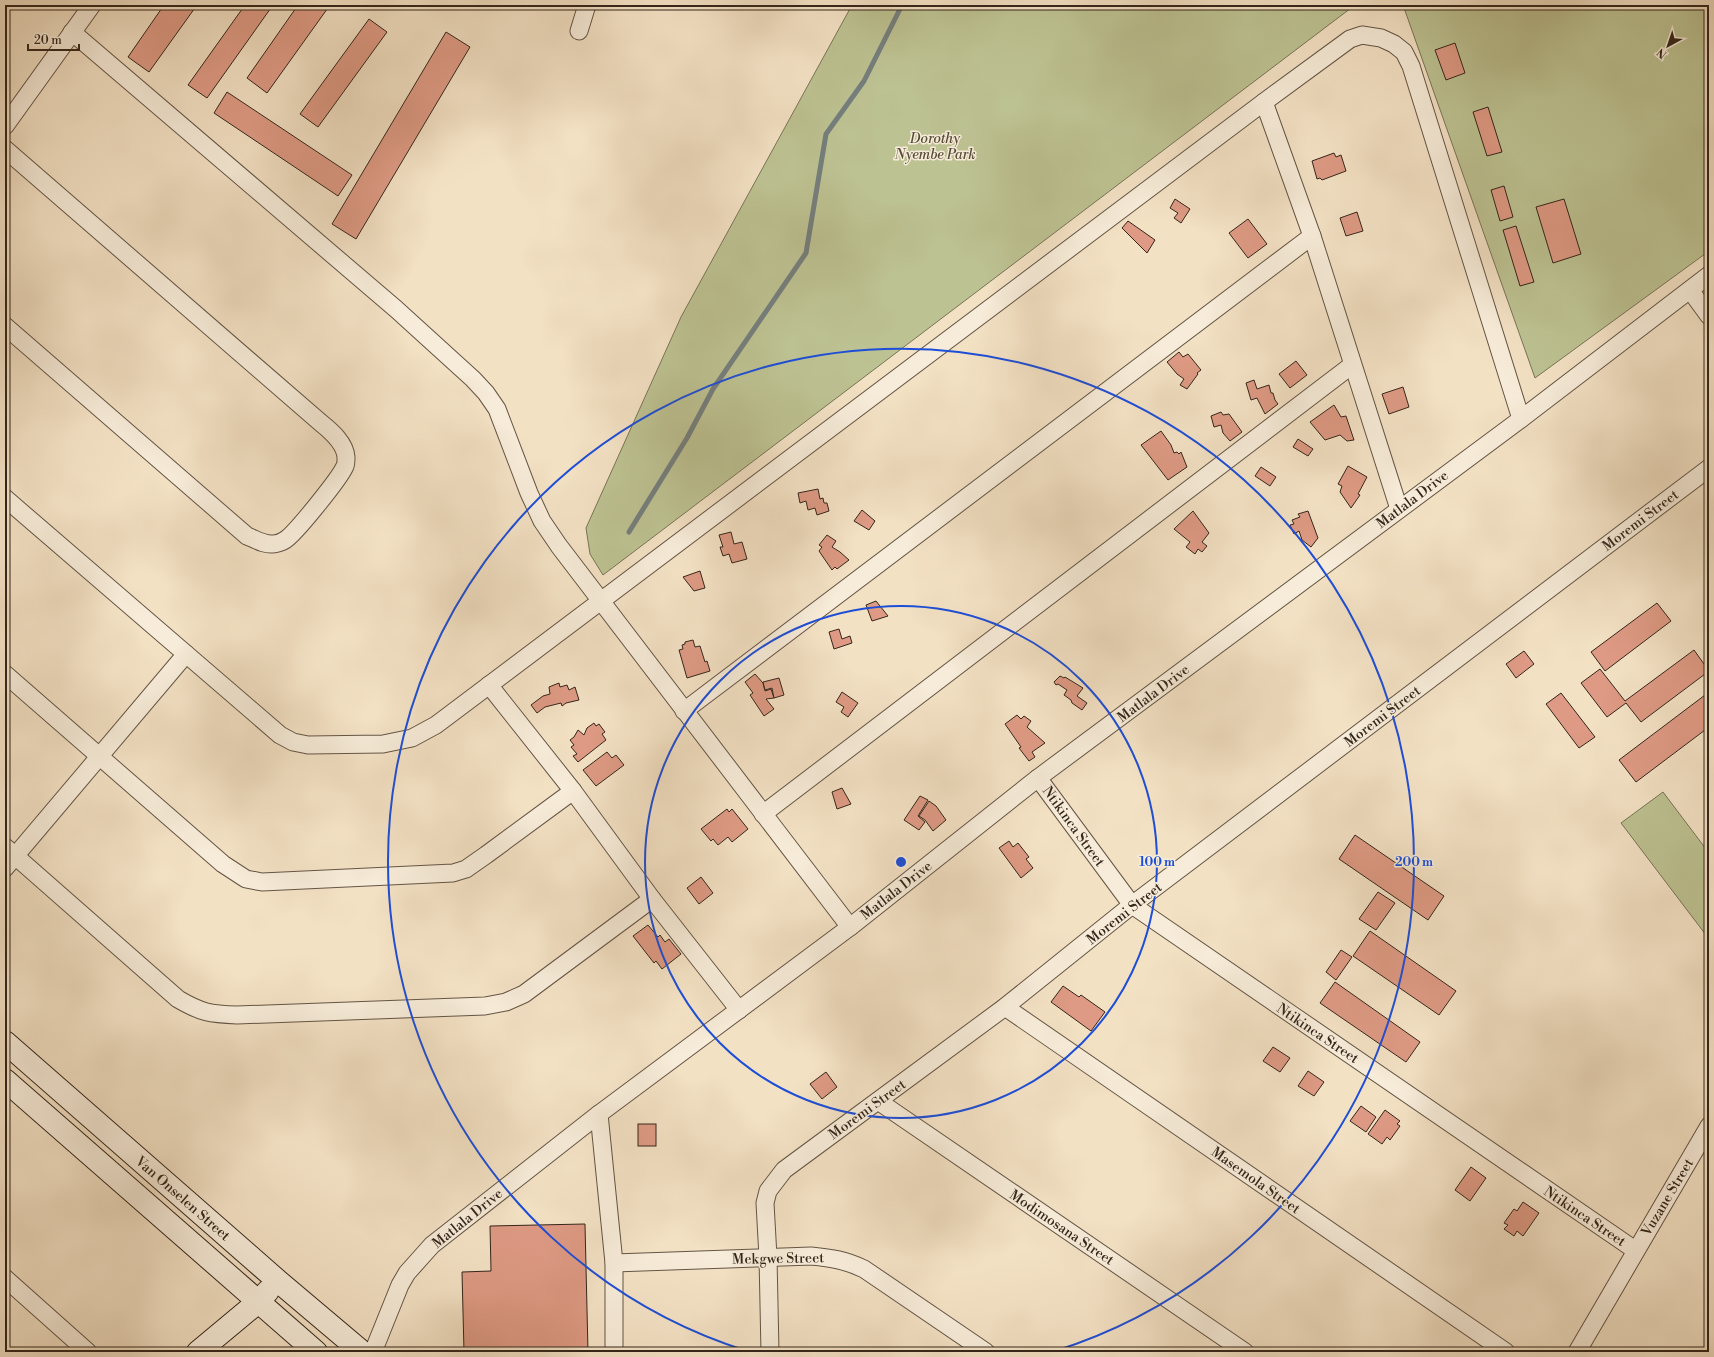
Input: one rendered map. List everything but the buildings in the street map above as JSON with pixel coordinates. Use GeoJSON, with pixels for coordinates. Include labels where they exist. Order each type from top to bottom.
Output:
{"type":"FeatureCollection","features":[{"type":"Feature","properties":{"kind":"main road","name":"Van Onselen Street"},"geometry":{"type":"LineString","coordinates":[[5,1042],[278,1281],[362,1352]]}},
{"type":"Feature","properties":{"kind":"main road","name":"Van Onselen Street"},"geometry":{"type":"LineString","coordinates":[[5,1080],[316,1352]]}},
{"type":"Feature","properties":{"kind":"main road"},"geometry":{"type":"LineString","coordinates":[[198,1352],[258,1302],[278,1281]]}},
{"type":"Feature","properties":{"kind":"street"},"geometry":{"type":"LineString","coordinates":[[5,126],[92,5]]}},
{"type":"Feature","properties":{"kind":"street"},"geometry":{"type":"LineString","coordinates":[[579,31],[587,5]]}},
{"type":"Feature","properties":{"kind":"street"},"geometry":{"type":"LineString","coordinates":[[72,32],[396,309],[473,379],[486,393],[497,409],[529,493],[542,521],[558,546],[602,601],[684,711],[850,927]]}},
{"type":"Feature","properties":{"kind":"street"},"geometry":{"type":"LineString","coordinates":[[5,498],[280,735],[293,742],[308,745],[383,744],[412,738],[436,726],[1264,102],[1350,39],[1362,35],[1381,38],[1394,44],[1404,52],[1411,66],[1521,418]]}},
{"type":"Feature","properties":{"kind":"street"},"geometry":{"type":"LineString","coordinates":[[1264,102],[1312,236],[1399,509]]}},
{"type":"Feature","properties":{"kind":"street"},"geometry":{"type":"LineString","coordinates":[[5,149],[333,434],[341,445],[346,456],[346,465],[338,478],[296,530],[286,540],[273,544],[260,542],[247,536],[5,326]]}},
{"type":"Feature","properties":{"kind":"street"},"geometry":{"type":"LineString","coordinates":[[684,711],[1312,236]]}},
{"type":"Feature","properties":{"kind":"street","name":"Matlala Drive"},"geometry":{"type":"LineString","coordinates":[[373,1352],[400,1285],[407,1273],[432,1245],[599,1114],[850,927],[1038,778],[1709,276]]}},
{"type":"Feature","properties":{"kind":"street"},"geometry":{"type":"LineString","coordinates":[[1690,290],[1709,316]]}},
{"type":"Feature","properties":{"kind":"street"},"geometry":{"type":"LineString","coordinates":[[763,814],[1352,365]]}},
{"type":"Feature","properties":{"kind":"street","name":"Moremi Street"},"geometry":{"type":"LineString","coordinates":[[770,1352],[765,1203],[768,1191],[784,1170],[1005,1007],[1132,906],[1709,468]]}},
{"type":"Feature","properties":{"kind":"street"},"geometry":{"type":"LineString","coordinates":[[186,654],[100,757],[9,857],[178,999],[195,1009],[211,1014],[236,1015],[485,1006],[506,1002],[524,994],[652,899]]}},
{"type":"Feature","properties":{"kind":"street"},"geometry":{"type":"LineString","coordinates":[[5,674],[223,864],[246,879],[262,882],[453,873],[466,869],[573,791]]}},
{"type":"Feature","properties":{"kind":"street"},"geometry":{"type":"LineString","coordinates":[[489,685],[573,791],[652,899],[739,1010]]}},
{"type":"Feature","properties":{"kind":"street","name":"Ntikinca Street"},"geometry":{"type":"LineString","coordinates":[[1038,778],[1132,906],[1635,1250]]}},
{"type":"Feature","properties":{"kind":"street","name":"Masemola Street"},"geometry":{"type":"LineString","coordinates":[[1005,1007],[1506,1352]]}},
{"type":"Feature","properties":{"kind":"street","name":"Modimosana Street"},"geometry":{"type":"LineString","coordinates":[[878,1101],[1245,1352]]}},
{"type":"Feature","properties":{"kind":"street"},"geometry":{"type":"LineString","coordinates":[[599,1114],[614,1263],[614,1352]]}},
{"type":"Feature","properties":{"kind":"street","name":"Vuzane Street"},"geometry":{"type":"LineString","coordinates":[[1577,1352],[1635,1250],[1709,1126]]}},
{"type":"Feature","properties":{"kind":"street","name":"Mekgwe Street"},"geometry":{"type":"LineString","coordinates":[[614,1263],[811,1256],[833,1258],[848,1262],[864,1269],[986,1352]]}},
{"type":"Feature","properties":{"kind":"street"},"geometry":{"type":"LineString","coordinates":[[5,1278],[88,1352]]}},
{"type":"Feature","properties":{"kind":"green space","name":"Dorothy Nyembe Park"},"geometry":{"type":"Polygon","coordinates":[[[852,5],[1355,5],[603,575],[590,554],[586,528],[681,317],[852,5]]]}},
{"type":"Feature","properties":{"kind":"green space"},"geometry":{"type":"Polygon","coordinates":[[[1403,5],[1709,5],[1709,251],[1535,378],[1403,5]]]}},
{"type":"Feature","properties":{"kind":"green space"},"geometry":{"type":"Polygon","coordinates":[[[1663,792],[1709,853],[1709,939],[1621,823],[1663,792]]]}},
{"type":"Feature","properties":{"kind":"waterway"},"geometry":{"type":"LineString","coordinates":[[629,532],[687,438],[713,389],[806,253],[826,134],[864,81],[902,5]]}}]}
